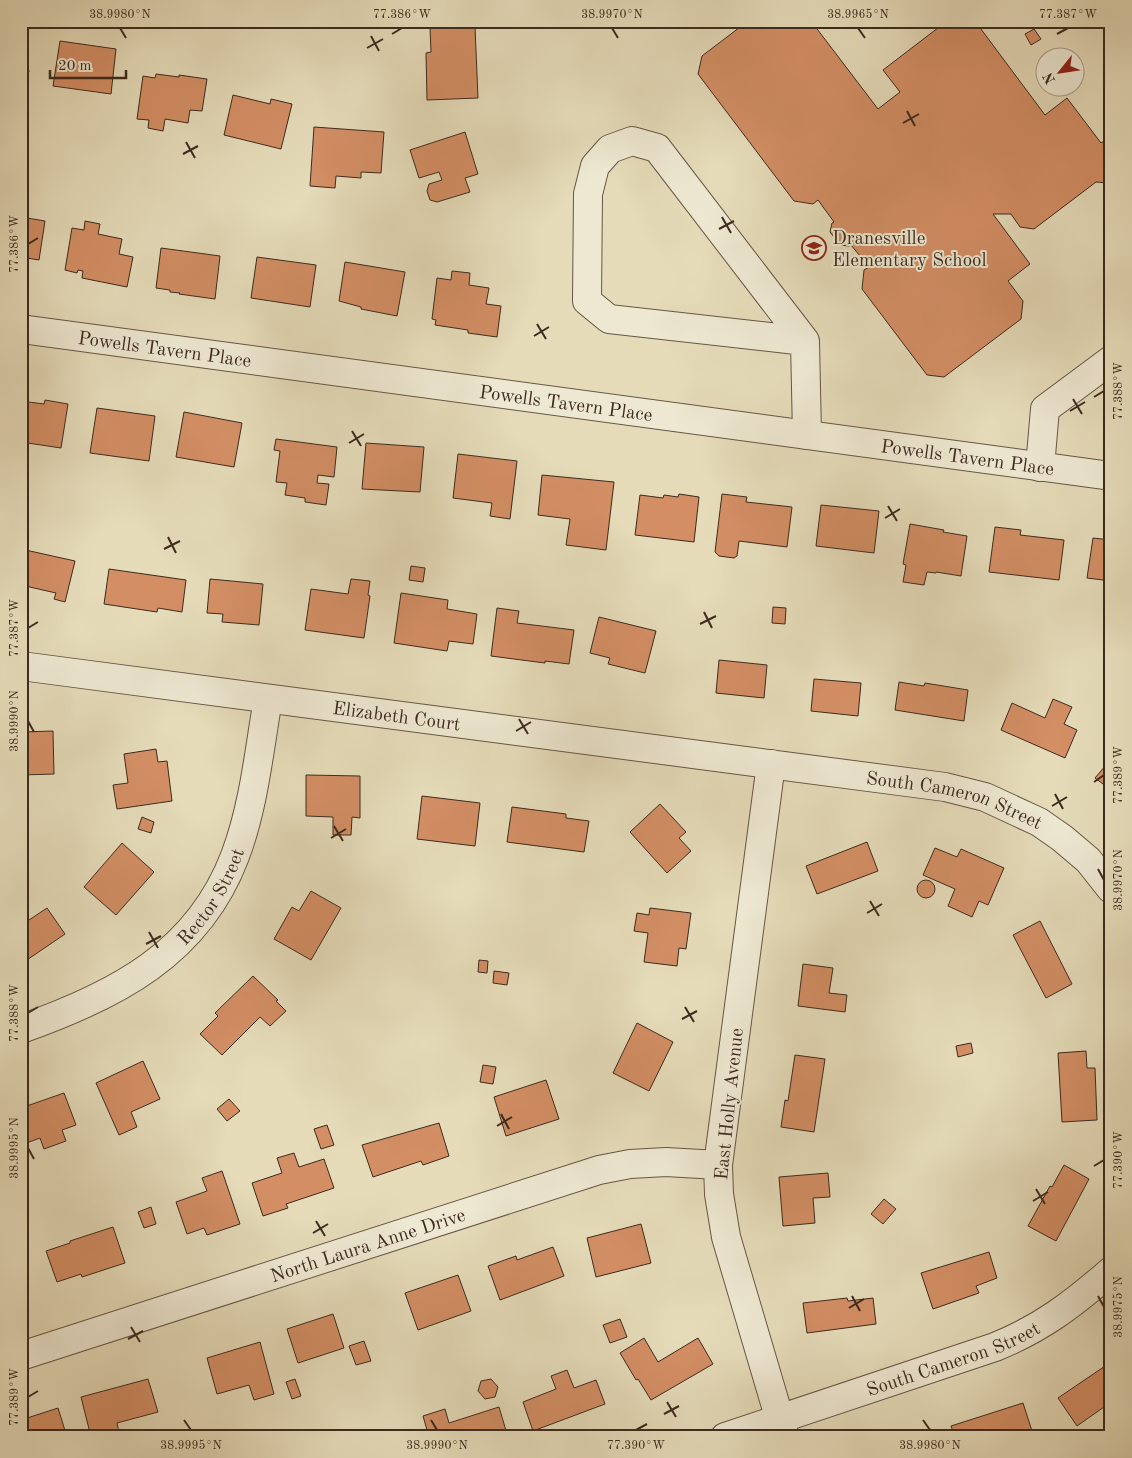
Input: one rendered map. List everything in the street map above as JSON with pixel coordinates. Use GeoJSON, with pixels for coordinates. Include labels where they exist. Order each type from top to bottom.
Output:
{"type":"FeatureCollection","features":[{"type":"Feature","properties":{"kind":"street"},"geometry":{"type":"LineString","coordinates":[[805,341],[609,319],[587,301],[588,194],[595,166],[610,149],[632,141],[657,148],[805,341],[807,435]]}},
{"type":"Feature","properties":{"kind":"street","name":"Powells Tavern Place"},"geometry":{"type":"LineString","coordinates":[[21,329],[1111,476]]}},
{"type":"Feature","properties":{"kind":"street"},"geometry":{"type":"LineString","coordinates":[[1040,466],[1044,410],[1111,360]]}},
{"type":"Feature","properties":{"kind":"street","name":"Elizabeth Court"},"geometry":{"type":"LineString","coordinates":[[21,666],[771,764]]}},
{"type":"Feature","properties":{"kind":"street","name":"Rector Street"},"geometry":{"type":"LineString","coordinates":[[21,1029],[94,1001],[128,983],[160,960],[189,933],[214,899],[235,856],[249,807],[268,699]]}},
{"type":"Feature","properties":{"kind":"street","name":"South Cameron Street"},"geometry":{"type":"LineString","coordinates":[[771,764],[945,787],[985,797],[1038,822],[1062,838],[1088,860],[1111,889]]}},
{"type":"Feature","properties":{"kind":"street","name":"East Holly Avenue"},"geometry":{"type":"LineString","coordinates":[[771,764],[718,1165],[719,1194],[726,1236],[782,1428]]}},
{"type":"Feature","properties":{"kind":"street","name":"North Laura Anne Drive"},"geometry":{"type":"LineString","coordinates":[[21,1356],[599,1170],[630,1164],[666,1162],[718,1165]]}},
{"type":"Feature","properties":{"kind":"street","name":"South Cameron Street"},"geometry":{"type":"LineString","coordinates":[[726,1437],[782,1428],[1018,1338],[1046,1323],[1111,1270]]}},
{"type":"Feature","properties":{"kind":"building"},"geometry":{"type":"Polygon","coordinates":[[[748,21],[811,21],[878,109],[900,92],[883,70],[947,21],[975,21],[1045,115],[1067,98],[1101,143],[1111,136],[1111,188],[1107,183],[1096,182],[1034,229],[1020,227],[1011,214],[993,214],[1030,264],[1008,281],[1023,301],[1021,319],[944,377],[927,375],[862,289],[864,270],[869,267],[851,245],[840,245],[830,232],[834,222],[818,200],[813,204],[794,201],[698,74],[702,56],[748,21]]]}},
{"type":"Feature","properties":{"kind":"building"},"geometry":{"type":"Polygon","coordinates":[[[475,27],[478,98],[427,100],[426,53],[431,52],[430,28],[475,27]]]}},
{"type":"Feature","properties":{"kind":"building"},"geometry":{"type":"Polygon","coordinates":[[[1034,29],[1041,39],[1031,45],[1025,34],[1034,29]]]}},
{"type":"Feature","properties":{"kind":"building"},"geometry":{"type":"Polygon","coordinates":[[[21,41],[24,41],[29,72],[21,73],[21,41]]]}},
{"type":"Feature","properties":{"kind":"building"},"geometry":{"type":"Polygon","coordinates":[[[60,41],[116,49],[111,94],[53,86],[60,41]]]}},
{"type":"Feature","properties":{"kind":"building"},"geometry":{"type":"Polygon","coordinates":[[[156,74],[207,79],[202,111],[190,110],[188,123],[165,119],[163,131],[148,128],[149,120],[137,119],[143,76],[155,78],[156,74]]]}},
{"type":"Feature","properties":{"kind":"building"},"geometry":{"type":"Polygon","coordinates":[[[233,95],[270,104],[271,99],[292,104],[281,149],[224,135],[233,95]]]}},
{"type":"Feature","properties":{"kind":"building"},"geometry":{"type":"Polygon","coordinates":[[[314,127],[384,132],[381,173],[361,172],[361,178],[336,176],[335,188],[310,186],[314,127]]]}},
{"type":"Feature","properties":{"kind":"building"},"geometry":{"type":"Polygon","coordinates":[[[465,132],[478,174],[465,178],[470,192],[437,202],[430,200],[427,191],[429,184],[442,180],[439,172],[419,178],[410,150],[465,132]]]}},
{"type":"Feature","properties":{"kind":"building"},"geometry":{"type":"Polygon","coordinates":[[[21,217],[45,221],[39,260],[21,257],[21,217]]]}},
{"type":"Feature","properties":{"kind":"building"},"geometry":{"type":"Polygon","coordinates":[[[85,221],[100,224],[98,234],[122,239],[119,254],[133,257],[127,287],[82,278],[83,271],[78,270],[77,273],[65,270],[72,228],[84,230],[85,221]]]}},
{"type":"Feature","properties":{"kind":"building"},"geometry":{"type":"Polygon","coordinates":[[[161,248],[220,256],[215,299],[179,294],[170,292],[170,290],[156,288],[161,248]]]}},
{"type":"Feature","properties":{"kind":"building"},"geometry":{"type":"Polygon","coordinates":[[[257,257],[316,265],[310,307],[251,298],[257,257]]]}},
{"type":"Feature","properties":{"kind":"building"},"geometry":{"type":"Polygon","coordinates":[[[345,262],[405,272],[397,316],[361,309],[361,307],[339,301],[345,262]]]}},
{"type":"Feature","properties":{"kind":"building"},"geometry":{"type":"Polygon","coordinates":[[[452,271],[470,273],[469,285],[489,288],[486,304],[501,306],[497,337],[468,333],[468,330],[435,325],[436,320],[432,319],[437,278],[451,280],[452,271]]]}},
{"type":"Feature","properties":{"kind":"building"},"geometry":{"type":"Polygon","coordinates":[[[45,400],[68,404],[61,448],[21,442],[21,401],[44,404],[45,400]]]}},
{"type":"Feature","properties":{"kind":"building"},"geometry":{"type":"Polygon","coordinates":[[[97,408],[155,416],[149,461],[90,453],[97,408]]]}},
{"type":"Feature","properties":{"kind":"building"},"geometry":{"type":"Polygon","coordinates":[[[184,412],[242,423],[234,467],[176,457],[184,412]]]}},
{"type":"Feature","properties":{"kind":"building"},"geometry":{"type":"Polygon","coordinates":[[[276,439],[337,447],[334,477],[318,475],[317,483],[329,484],[326,505],[305,502],[305,498],[285,495],[287,483],[276,482],[280,451],[274,450],[276,439]]]}},
{"type":"Feature","properties":{"kind":"building"},"geometry":{"type":"Polygon","coordinates":[[[366,443],[424,447],[420,492],[362,489],[366,443]]]}},
{"type":"Feature","properties":{"kind":"building"},"geometry":{"type":"Polygon","coordinates":[[[458,454],[517,461],[510,519],[490,516],[492,503],[453,498],[458,454]]]}},
{"type":"Feature","properties":{"kind":"building"},"geometry":{"type":"Polygon","coordinates":[[[542,475],[614,482],[606,550],[566,545],[570,519],[538,515],[542,475]]]}},
{"type":"Feature","properties":{"kind":"building"},"geometry":{"type":"Polygon","coordinates":[[[679,494],[699,497],[694,542],[635,535],[640,495],[663,498],[664,495],[678,497],[679,494]]]}},
{"type":"Feature","properties":{"kind":"building"},"geometry":{"type":"Polygon","coordinates":[[[722,494],[747,497],[746,502],[792,507],[787,547],[739,541],[737,556],[734,558],[719,556],[715,552],[722,494]]]}},
{"type":"Feature","properties":{"kind":"building"},"geometry":{"type":"Polygon","coordinates":[[[821,505],[879,511],[874,553],[816,546],[821,505]]]}},
{"type":"Feature","properties":{"kind":"building"},"geometry":{"type":"Polygon","coordinates":[[[910,524],[967,536],[961,576],[927,572],[924,585],[903,582],[906,565],[903,564],[910,524]]]}},
{"type":"Feature","properties":{"kind":"building"},"geometry":{"type":"Polygon","coordinates":[[[995,527],[1021,530],[1020,535],[1064,540],[1059,580],[989,572],[995,527]]]}},
{"type":"Feature","properties":{"kind":"building"},"geometry":{"type":"Polygon","coordinates":[[[1093,538],[1111,540],[1111,581],[1087,578],[1093,538]]]}},
{"type":"Feature","properties":{"kind":"building"},"geometry":{"type":"Polygon","coordinates":[[[21,549],[75,561],[65,602],[54,599],[56,593],[21,585],[21,549]]]}},
{"type":"Feature","properties":{"kind":"building"},"geometry":{"type":"Polygon","coordinates":[[[411,566],[425,568],[423,582],[409,580],[411,566]]]}},
{"type":"Feature","properties":{"kind":"building"},"geometry":{"type":"Polygon","coordinates":[[[109,569],[186,580],[182,612],[158,608],[157,612],[104,604],[109,569]]]}},
{"type":"Feature","properties":{"kind":"building"},"geometry":{"type":"Polygon","coordinates":[[[210,579],[263,584],[259,625],[222,622],[223,614],[207,613],[210,579]]]}},
{"type":"Feature","properties":{"kind":"building"},"geometry":{"type":"Polygon","coordinates":[[[351,579],[370,581],[368,595],[370,596],[364,638],[305,630],[311,589],[348,594],[351,579]]]}},
{"type":"Feature","properties":{"kind":"building"},"geometry":{"type":"Polygon","coordinates":[[[401,593],[448,600],[447,609],[477,614],[473,644],[449,641],[447,651],[394,643],[401,593]]]}},
{"type":"Feature","properties":{"kind":"building"},"geometry":{"type":"Polygon","coordinates":[[[773,607],[786,608],[785,624],[772,623],[773,607]]]}},
{"type":"Feature","properties":{"kind":"building"},"geometry":{"type":"Polygon","coordinates":[[[497,608],[519,611],[517,623],[574,630],[569,664],[491,656],[497,608]]]}},
{"type":"Feature","properties":{"kind":"building"},"geometry":{"type":"Polygon","coordinates":[[[599,617],[656,631],[645,673],[608,664],[610,658],[590,653],[599,617]]]}},
{"type":"Feature","properties":{"kind":"building"},"geometry":{"type":"Polygon","coordinates":[[[719,660],[767,665],[764,698],[716,693],[719,660]]]}},
{"type":"Feature","properties":{"kind":"building"},"geometry":{"type":"Polygon","coordinates":[[[814,679],[861,683],[858,716],[811,711],[814,679]]]}},
{"type":"Feature","properties":{"kind":"building"},"geometry":{"type":"Polygon","coordinates":[[[899,682],[924,686],[925,683],[968,690],[964,721],[895,710],[899,682]]]}},
{"type":"Feature","properties":{"kind":"building"},"geometry":{"type":"Polygon","coordinates":[[[1053,699],[1072,707],[1064,724],[1077,730],[1065,758],[1001,730],[1012,703],[1045,718],[1053,699]]]}},
{"type":"Feature","properties":{"kind":"building"},"geometry":{"type":"Polygon","coordinates":[[[53,731],[54,774],[21,775],[21,732],[53,731]]]}},
{"type":"Feature","properties":{"kind":"building"},"geometry":{"type":"Polygon","coordinates":[[[156,749],[158,762],[167,761],[172,801],[117,809],[113,785],[128,783],[124,754],[156,749]]]}},
{"type":"Feature","properties":{"kind":"building"},"geometry":{"type":"Polygon","coordinates":[[[1111,759],[1111,790],[1095,778],[1111,759]]]}},
{"type":"Feature","properties":{"kind":"building"},"geometry":{"type":"Polygon","coordinates":[[[306,775],[360,776],[360,818],[352,817],[351,835],[333,835],[333,817],[306,816],[306,775]]]}},
{"type":"Feature","properties":{"kind":"building"},"geometry":{"type":"Polygon","coordinates":[[[422,796],[480,803],[475,846],[417,839],[422,796]]]}},
{"type":"Feature","properties":{"kind":"building"},"geometry":{"type":"Polygon","coordinates":[[[660,804],[686,832],[679,838],[691,851],[667,873],[630,832],[660,804]]]}},
{"type":"Feature","properties":{"kind":"building"},"geometry":{"type":"Polygon","coordinates":[[[512,807],[566,814],[566,818],[589,821],[584,852],[507,842],[512,807]]]}},
{"type":"Feature","properties":{"kind":"building"},"geometry":{"type":"Polygon","coordinates":[[[142,817],[154,822],[151,833],[138,829],[142,817]]]}},
{"type":"Feature","properties":{"kind":"building"},"geometry":{"type":"Polygon","coordinates":[[[867,842],[878,871],[817,894],[806,866],[867,842]]]}},
{"type":"Feature","properties":{"kind":"building"},"geometry":{"type":"Polygon","coordinates":[[[122,843],[154,872],[116,915],[84,887],[122,843]]]}},
{"type":"Feature","properties":{"kind":"building"},"geometry":{"type":"Polygon","coordinates":[[[935,848],[957,857],[961,849],[1004,868],[988,905],[979,901],[972,917],[948,906],[955,889],[923,875],[935,848]]]}},
{"type":"Feature","properties":{"kind":"building"},"geometry":{"type":"Polygon","coordinates":[[[922,880],[930,880],[935,885],[933,896],[922,898],[917,893],[917,885],[922,880]]]}},
{"type":"Feature","properties":{"kind":"building"},"geometry":{"type":"Polygon","coordinates":[[[311,891],[341,908],[311,960],[274,939],[292,907],[299,911],[311,891]]]}},
{"type":"Feature","properties":{"kind":"building"},"geometry":{"type":"Polygon","coordinates":[[[47,908],[65,934],[21,964],[21,922],[23,924],[47,908]]]}},
{"type":"Feature","properties":{"kind":"building"},"geometry":{"type":"Polygon","coordinates":[[[650,908],[691,913],[686,949],[679,948],[677,966],[644,962],[648,933],[634,931],[637,913],[649,915],[650,908]]]}},
{"type":"Feature","properties":{"kind":"building"},"geometry":{"type":"Polygon","coordinates":[[[1040,921],[1072,984],[1046,998],[1013,935],[1040,921]]]}},
{"type":"Feature","properties":{"kind":"building"},"geometry":{"type":"Polygon","coordinates":[[[479,960],[488,961],[487,973],[478,972],[479,960]]]}},
{"type":"Feature","properties":{"kind":"building"},"geometry":{"type":"Polygon","coordinates":[[[803,964],[833,968],[829,993],[847,995],[845,1012],[798,1006],[803,964]]]}},
{"type":"Feature","properties":{"kind":"building"},"geometry":{"type":"Polygon","coordinates":[[[494,971],[509,973],[507,985],[493,983],[494,971]]]}},
{"type":"Feature","properties":{"kind":"building"},"geometry":{"type":"Polygon","coordinates":[[[253,976],[278,1000],[276,1001],[286,1011],[270,1026],[260,1017],[222,1055],[200,1034],[218,1016],[215,1013],[253,976]]]}},
{"type":"Feature","properties":{"kind":"building"},"geometry":{"type":"Polygon","coordinates":[[[637,1023],[673,1042],[649,1091],[613,1073],[637,1023]]]}},
{"type":"Feature","properties":{"kind":"building"},"geometry":{"type":"Polygon","coordinates":[[[971,1043],[973,1053],[958,1057],[956,1046],[971,1043]]]}},
{"type":"Feature","properties":{"kind":"building"},"geometry":{"type":"Polygon","coordinates":[[[1086,1051],[1087,1068],[1095,1068],[1097,1120],[1062,1122],[1058,1053],[1086,1051]]]}},
{"type":"Feature","properties":{"kind":"building"},"geometry":{"type":"Polygon","coordinates":[[[795,1055],[825,1059],[814,1132],[781,1127],[785,1100],[788,1101],[795,1055]]]}},
{"type":"Feature","properties":{"kind":"building"},"geometry":{"type":"Polygon","coordinates":[[[143,1061],[160,1099],[131,1112],[137,1127],[119,1135],[96,1083],[143,1061]]]}},
{"type":"Feature","properties":{"kind":"building"},"geometry":{"type":"Polygon","coordinates":[[[483,1065],[496,1067],[493,1084],[480,1082],[483,1065]]]}},
{"type":"Feature","properties":{"kind":"building"},"geometry":{"type":"Polygon","coordinates":[[[546,1080],[559,1119],[506,1136],[494,1097],[546,1080]]]}},
{"type":"Feature","properties":{"kind":"building"},"geometry":{"type":"Polygon","coordinates":[[[64,1093],[76,1125],[62,1130],[66,1141],[44,1149],[40,1138],[21,1145],[21,1108],[64,1093]]]}},
{"type":"Feature","properties":{"kind":"building"},"geometry":{"type":"Polygon","coordinates":[[[229,1099],[240,1111],[227,1121],[217,1109],[229,1099]]]}},
{"type":"Feature","properties":{"kind":"building"},"geometry":{"type":"Polygon","coordinates":[[[439,1123],[449,1156],[423,1165],[421,1161],[373,1177],[362,1145],[439,1123]]]}},
{"type":"Feature","properties":{"kind":"building"},"geometry":{"type":"Polygon","coordinates":[[[327,1125],[334,1145],[321,1149],[314,1129],[327,1125]]]}},
{"type":"Feature","properties":{"kind":"building"},"geometry":{"type":"Polygon","coordinates":[[[294,1153],[299,1167],[324,1159],[334,1188],[286,1204],[288,1208],[263,1216],[252,1183],[282,1173],[277,1158],[294,1153]]]}},
{"type":"Feature","properties":{"kind":"building"},"geometry":{"type":"Polygon","coordinates":[[[1064,1165],[1089,1179],[1056,1241],[1028,1226],[1064,1165]]]}},
{"type":"Feature","properties":{"kind":"building"},"geometry":{"type":"Polygon","coordinates":[[[222,1171],[240,1224],[207,1235],[204,1228],[187,1234],[176,1202],[207,1191],[202,1178],[222,1171]]]}},
{"type":"Feature","properties":{"kind":"building"},"geometry":{"type":"Polygon","coordinates":[[[828,1173],[830,1197],[813,1198],[815,1223],[783,1226],[779,1177],[828,1173]]]}},
{"type":"Feature","properties":{"kind":"building"},"geometry":{"type":"Polygon","coordinates":[[[884,1199],[896,1209],[883,1224],[871,1214],[884,1199]]]}},
{"type":"Feature","properties":{"kind":"building"},"geometry":{"type":"Polygon","coordinates":[[[151,1207],[156,1224],[144,1228],[138,1212],[151,1207]]]}},
{"type":"Feature","properties":{"kind":"building"},"geometry":{"type":"Polygon","coordinates":[[[641,1224],[651,1263],[596,1277],[587,1238],[641,1224]]]}},
{"type":"Feature","properties":{"kind":"building"},"geometry":{"type":"Polygon","coordinates":[[[113,1227],[125,1263],[82,1277],[81,1274],[57,1282],[46,1251],[113,1227]]]}},
{"type":"Feature","properties":{"kind":"building"},"geometry":{"type":"Polygon","coordinates":[[[553,1247],[564,1276],[500,1300],[488,1266],[516,1256],[517,1260],[553,1247]]]}},
{"type":"Feature","properties":{"kind":"building"},"geometry":{"type":"Polygon","coordinates":[[[989,1252],[997,1278],[976,1286],[979,1293],[933,1309],[921,1273],[989,1252]]]}},
{"type":"Feature","properties":{"kind":"building"},"geometry":{"type":"Polygon","coordinates":[[[458,1275],[471,1311],[418,1330],[405,1293],[458,1275]]]}},
{"type":"Feature","properties":{"kind":"building"},"geometry":{"type":"Polygon","coordinates":[[[847,1298],[848,1301],[873,1298],[876,1324],[807,1333],[803,1303],[847,1298]]]}},
{"type":"Feature","properties":{"kind":"building"},"geometry":{"type":"Polygon","coordinates":[[[333,1314],[344,1348],[298,1363],[287,1329],[333,1314]]]}},
{"type":"Feature","properties":{"kind":"building"},"geometry":{"type":"Polygon","coordinates":[[[620,1319],[627,1337],[610,1343],[603,1325],[620,1319]]]}},
{"type":"Feature","properties":{"kind":"building"},"geometry":{"type":"Polygon","coordinates":[[[644,1338],[658,1362],[698,1338],[713,1364],[651,1400],[638,1379],[636,1380],[620,1353],[644,1338]]]}},
{"type":"Feature","properties":{"kind":"building"},"geometry":{"type":"Polygon","coordinates":[[[364,1341],[371,1361],[356,1365],[349,1346],[364,1341]]]}},
{"type":"Feature","properties":{"kind":"building"},"geometry":{"type":"Polygon","coordinates":[[[260,1342],[274,1394],[254,1400],[249,1385],[217,1394],[207,1358],[260,1342]]]}},
{"type":"Feature","properties":{"kind":"building"},"geometry":{"type":"Polygon","coordinates":[[[1111,1362],[1111,1417],[1104,1407],[1077,1426],[1058,1398],[1111,1362]]]}},
{"type":"Feature","properties":{"kind":"building"},"geometry":{"type":"Polygon","coordinates":[[[567,1370],[574,1388],[596,1380],[605,1404],[533,1431],[523,1402],[556,1389],[551,1376],[567,1370]]]}},
{"type":"Feature","properties":{"kind":"building"},"geometry":{"type":"Polygon","coordinates":[[[148,1379],[158,1412],[117,1423],[120,1437],[91,1437],[81,1397],[148,1379]]]}},
{"type":"Feature","properties":{"kind":"building"},"geometry":{"type":"Polygon","coordinates":[[[295,1379],[301,1396],[292,1399],[286,1382],[295,1379]]]}},
{"type":"Feature","properties":{"kind":"building"},"geometry":{"type":"Polygon","coordinates":[[[491,1379],[498,1387],[495,1397],[485,1399],[478,1391],[481,1381],[491,1379]]]}},
{"type":"Feature","properties":{"kind":"building"},"geometry":{"type":"Polygon","coordinates":[[[1023,1403],[1032,1431],[1016,1437],[955,1437],[951,1426],[1023,1403]]]}},
{"type":"Feature","properties":{"kind":"building"},"geometry":{"type":"Polygon","coordinates":[[[499,1407],[507,1434],[497,1437],[429,1437],[423,1416],[445,1409],[449,1423],[499,1407]]]}},
{"type":"Feature","properties":{"kind":"building"},"geometry":{"type":"Polygon","coordinates":[[[58,1408],[67,1437],[21,1437],[21,1420],[58,1408]]]}},
{"type":"Feature","properties":{"kind":"building"},"geometry":{"type":"Polygon","coordinates":[[[931,1429],[932,1437],[913,1437],[931,1429]]]}},
{"type":"Feature","properties":{"kind":"place","name":"Dranesville Elementary School"},"geometry":{"type":"Point","coordinates":[814,248]}}]}
